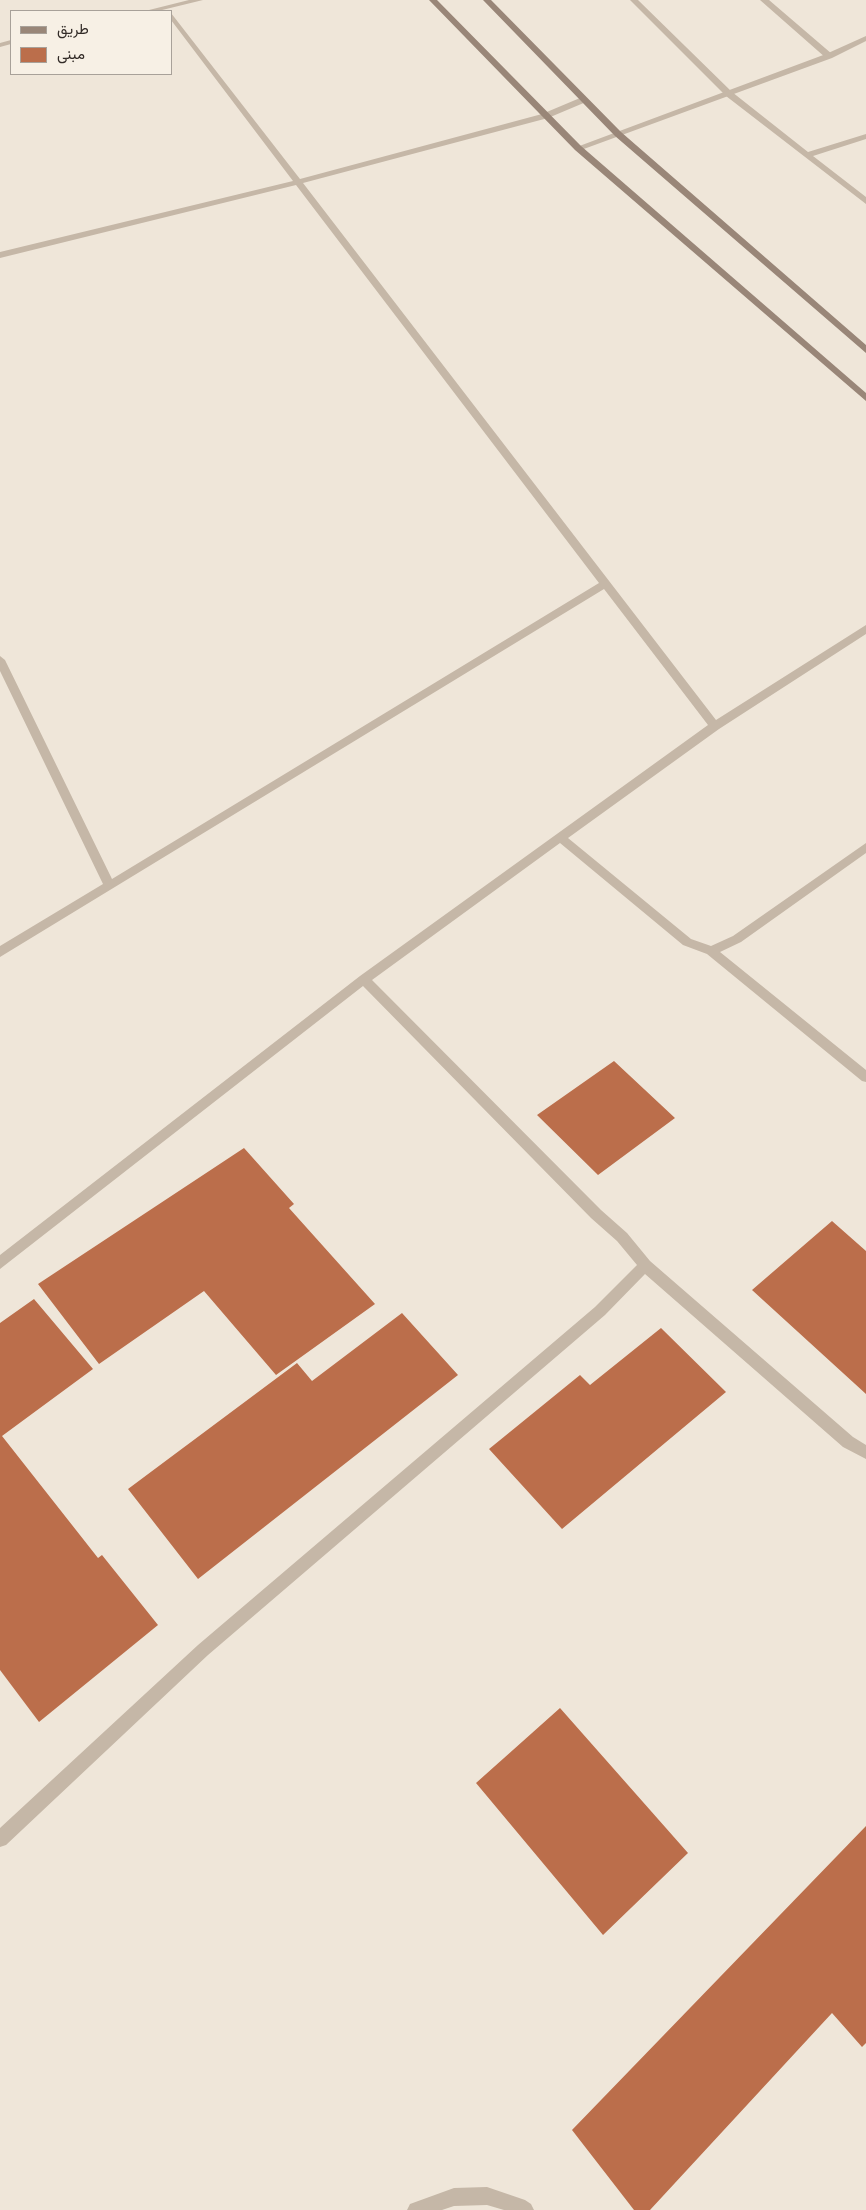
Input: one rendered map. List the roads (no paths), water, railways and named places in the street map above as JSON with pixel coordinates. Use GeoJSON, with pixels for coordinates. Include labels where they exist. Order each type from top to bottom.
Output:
{"type":"FeatureCollection","features":[{"type":"Feature","properties":{"kind":"main road"},"geometry":{"type":"LineString","coordinates":[[433,0],[578,148],[866,398]]}},
{"type":"Feature","properties":{"kind":"main road"},"geometry":{"type":"LineString","coordinates":[[487,0],[618,134],[866,350]]}},
{"type":"Feature","properties":{"kind":"street"},"geometry":{"type":"LineString","coordinates":[[171,10],[200,0]]}},
{"type":"Feature","properties":{"kind":"street"},"geometry":{"type":"LineString","coordinates":[[634,0],[729,94],[866,201]]}},
{"type":"Feature","properties":{"kind":"street"},"geometry":{"type":"LineString","coordinates":[[764,0],[829,56]]}},
{"type":"Feature","properties":{"kind":"street"},"geometry":{"type":"LineString","coordinates":[[172,16],[715,726]]}},
{"type":"Feature","properties":{"kind":"street"},"geometry":{"type":"LineString","coordinates":[[578,148],[829,56],[866,38]]}},
{"type":"Feature","properties":{"kind":"street"},"geometry":{"type":"LineString","coordinates":[[0,255],[298,182],[545,116],[583,100]]}},
{"type":"Feature","properties":{"kind":"street"},"geometry":{"type":"LineString","coordinates":[[807,156],[866,136]]}},
{"type":"Feature","properties":{"kind":"street"},"geometry":{"type":"LineString","coordinates":[[0,952],[605,584]]}},
{"type":"Feature","properties":{"kind":"street"},"geometry":{"type":"LineString","coordinates":[[0,1263],[364,979],[715,726],[866,629]]}},
{"type":"Feature","properties":{"kind":"street"},"geometry":{"type":"LineString","coordinates":[[0,660],[109,885]]}},
{"type":"Feature","properties":{"kind":"street"},"geometry":{"type":"LineString","coordinates":[[560,837],[687,942],[711,951],[866,1077]]}},
{"type":"Feature","properties":{"kind":"street"},"geometry":{"type":"LineString","coordinates":[[711,951],[737,939],[866,847]]}},
{"type":"Feature","properties":{"kind":"street"},"geometry":{"type":"LineString","coordinates":[[364,979],[596,1214],[622,1237],[645,1265],[848,1442],[866,1452]]}},
{"type":"Feature","properties":{"kind":"street"},"geometry":{"type":"LineString","coordinates":[[0,1838],[203,1650],[600,1311],[645,1265]]}},
{"type":"Feature","properties":{"kind":"street"},"geometry":{"type":"LineString","coordinates":[[416,2210],[454,2197],[487,2196],[519,2206],[525,2210]]}}]}
